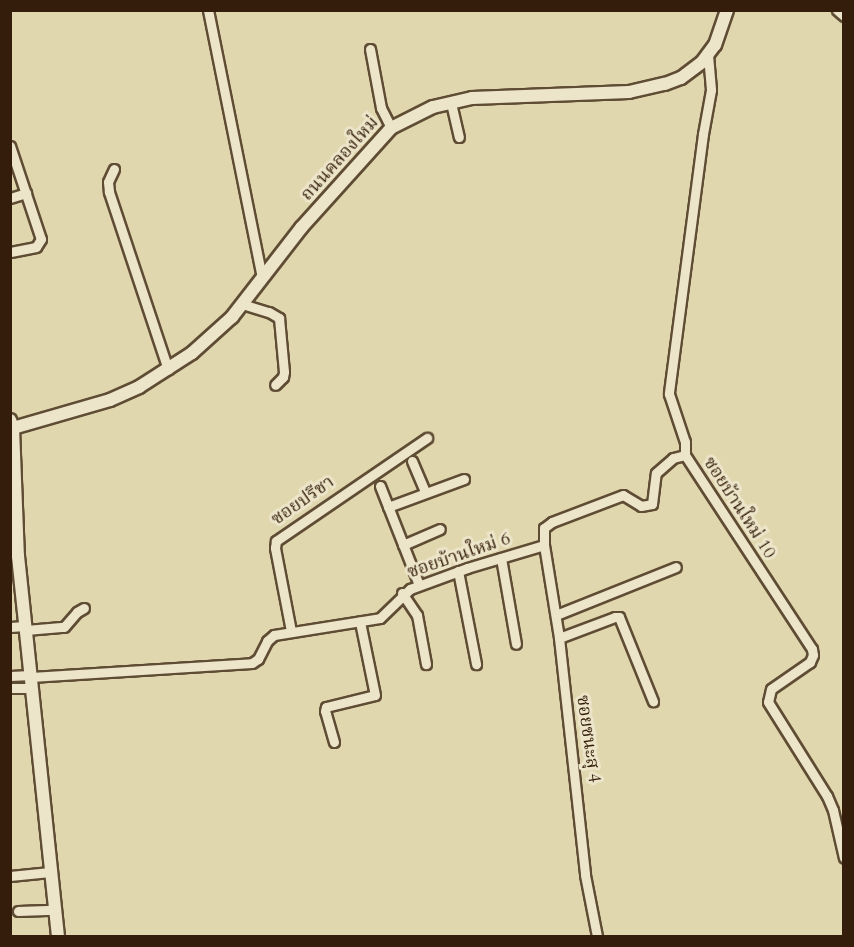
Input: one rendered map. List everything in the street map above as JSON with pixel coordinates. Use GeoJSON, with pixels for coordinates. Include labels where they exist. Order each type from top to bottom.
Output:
{"type":"FeatureCollection","features":[{"type":"Feature","properties":{"kind":"street"},"geometry":{"type":"LineString","coordinates":[[208,10],[262,279]]}},
{"type":"Feature","properties":{"kind":"street","name":"ถนนคลองใหม่"},"geometry":{"type":"LineString","coordinates":[[12,424],[110,400],[139,387],[168,369],[215,334],[242,304],[301,228],[391,128],[433,107],[472,98],[629,92],[651,88],[681,78],[708,55],[723,26],[727,10]]}},
{"type":"Feature","properties":{"kind":"street"},"geometry":{"type":"LineString","coordinates":[[837,10],[843,16]]}},
{"type":"Feature","properties":{"kind":"street"},"geometry":{"type":"LineString","coordinates":[[370,49],[381,108],[391,128]]}},
{"type":"Feature","properties":{"kind":"street","name":"ซอยบ้านใหม่ 10"},"geometry":{"type":"LineString","coordinates":[[708,55],[711,90],[703,134],[669,394],[685,442],[685,455],[812,649],[813,655],[810,662],[771,689],[768,702],[827,796],[833,810],[843,858]]}},
{"type":"Feature","properties":{"kind":"street"},"geometry":{"type":"LineString","coordinates":[[451,103],[459,137]]}},
{"type":"Feature","properties":{"kind":"street"},"geometry":{"type":"LineString","coordinates":[[10,252],[40,245],[41,239],[11,148]]}},
{"type":"Feature","properties":{"kind":"street"},"geometry":{"type":"LineString","coordinates":[[114,169],[108,182],[110,192],[168,369]]}},
{"type":"Feature","properties":{"kind":"street"},"geometry":{"type":"LineString","coordinates":[[10,198],[26,193]]}},
{"type":"Feature","properties":{"kind":"street"},"geometry":{"type":"LineString","coordinates":[[242,304],[269,312],[279,318],[284,372],[283,377],[275,385]]}},
{"type":"Feature","properties":{"kind":"street"},"geometry":{"type":"LineString","coordinates":[[12,424],[15,576],[26,628],[58,936]]}},
{"type":"Feature","properties":{"kind":"street","name":"ซอยปรีชา"},"geometry":{"type":"LineString","coordinates":[[291,631],[275,548],[276,541],[427,438]]}},
{"type":"Feature","properties":{"kind":"street"},"geometry":{"type":"LineString","coordinates":[[544,545],[546,526],[605,501],[626,495],[640,506],[652,504],[656,473],[673,458],[685,455]]}},
{"type":"Feature","properties":{"kind":"street"},"geometry":{"type":"LineString","coordinates":[[412,461],[425,492]]}},
{"type":"Feature","properties":{"kind":"street"},"geometry":{"type":"LineString","coordinates":[[388,507],[464,479]]}},
{"type":"Feature","properties":{"kind":"street"},"geometry":{"type":"LineString","coordinates":[[380,486],[419,585]]}},
{"type":"Feature","properties":{"kind":"street"},"geometry":{"type":"LineString","coordinates":[[403,545],[440,529]]}},
{"type":"Feature","properties":{"kind":"street","name":"ซอยบ้านใหม่ 6"},"geometry":{"type":"LineString","coordinates":[[31,680],[248,664],[258,659],[270,636],[385,616],[402,593],[419,585],[544,545]]}},
{"type":"Feature","properties":{"kind":"street","name":"ซอยชนะสุ 4"},"geometry":{"type":"LineString","coordinates":[[544,545],[559,638],[585,874],[597,936]]}},
{"type":"Feature","properties":{"kind":"street"},"geometry":{"type":"LineString","coordinates":[[501,558],[516,644]]}},
{"type":"Feature","properties":{"kind":"street"},"geometry":{"type":"LineString","coordinates":[[556,615],[676,567]]}},
{"type":"Feature","properties":{"kind":"street"},"geometry":{"type":"LineString","coordinates":[[458,571],[476,664]]}},
{"type":"Feature","properties":{"kind":"street"},"geometry":{"type":"LineString","coordinates":[[402,593],[417,615],[426,664]]}},
{"type":"Feature","properties":{"kind":"street"},"geometry":{"type":"LineString","coordinates":[[10,627],[64,627],[77,612],[84,608]]}},
{"type":"Feature","properties":{"kind":"street"},"geometry":{"type":"LineString","coordinates":[[559,638],[619,617],[653,701]]}},
{"type":"Feature","properties":{"kind":"street"},"geometry":{"type":"LineString","coordinates":[[334,742],[325,711],[326,707],[375,695],[360,622]]}},
{"type":"Feature","properties":{"kind":"street"},"geometry":{"type":"LineString","coordinates":[[10,676],[31,680]]}},
{"type":"Feature","properties":{"kind":"street"},"geometry":{"type":"LineString","coordinates":[[10,688],[31,680]]}},
{"type":"Feature","properties":{"kind":"street"},"geometry":{"type":"LineString","coordinates":[[10,876],[50,872]]}},
{"type":"Feature","properties":{"kind":"street"},"geometry":{"type":"LineString","coordinates":[[18,911],[54,910]]}}]}
